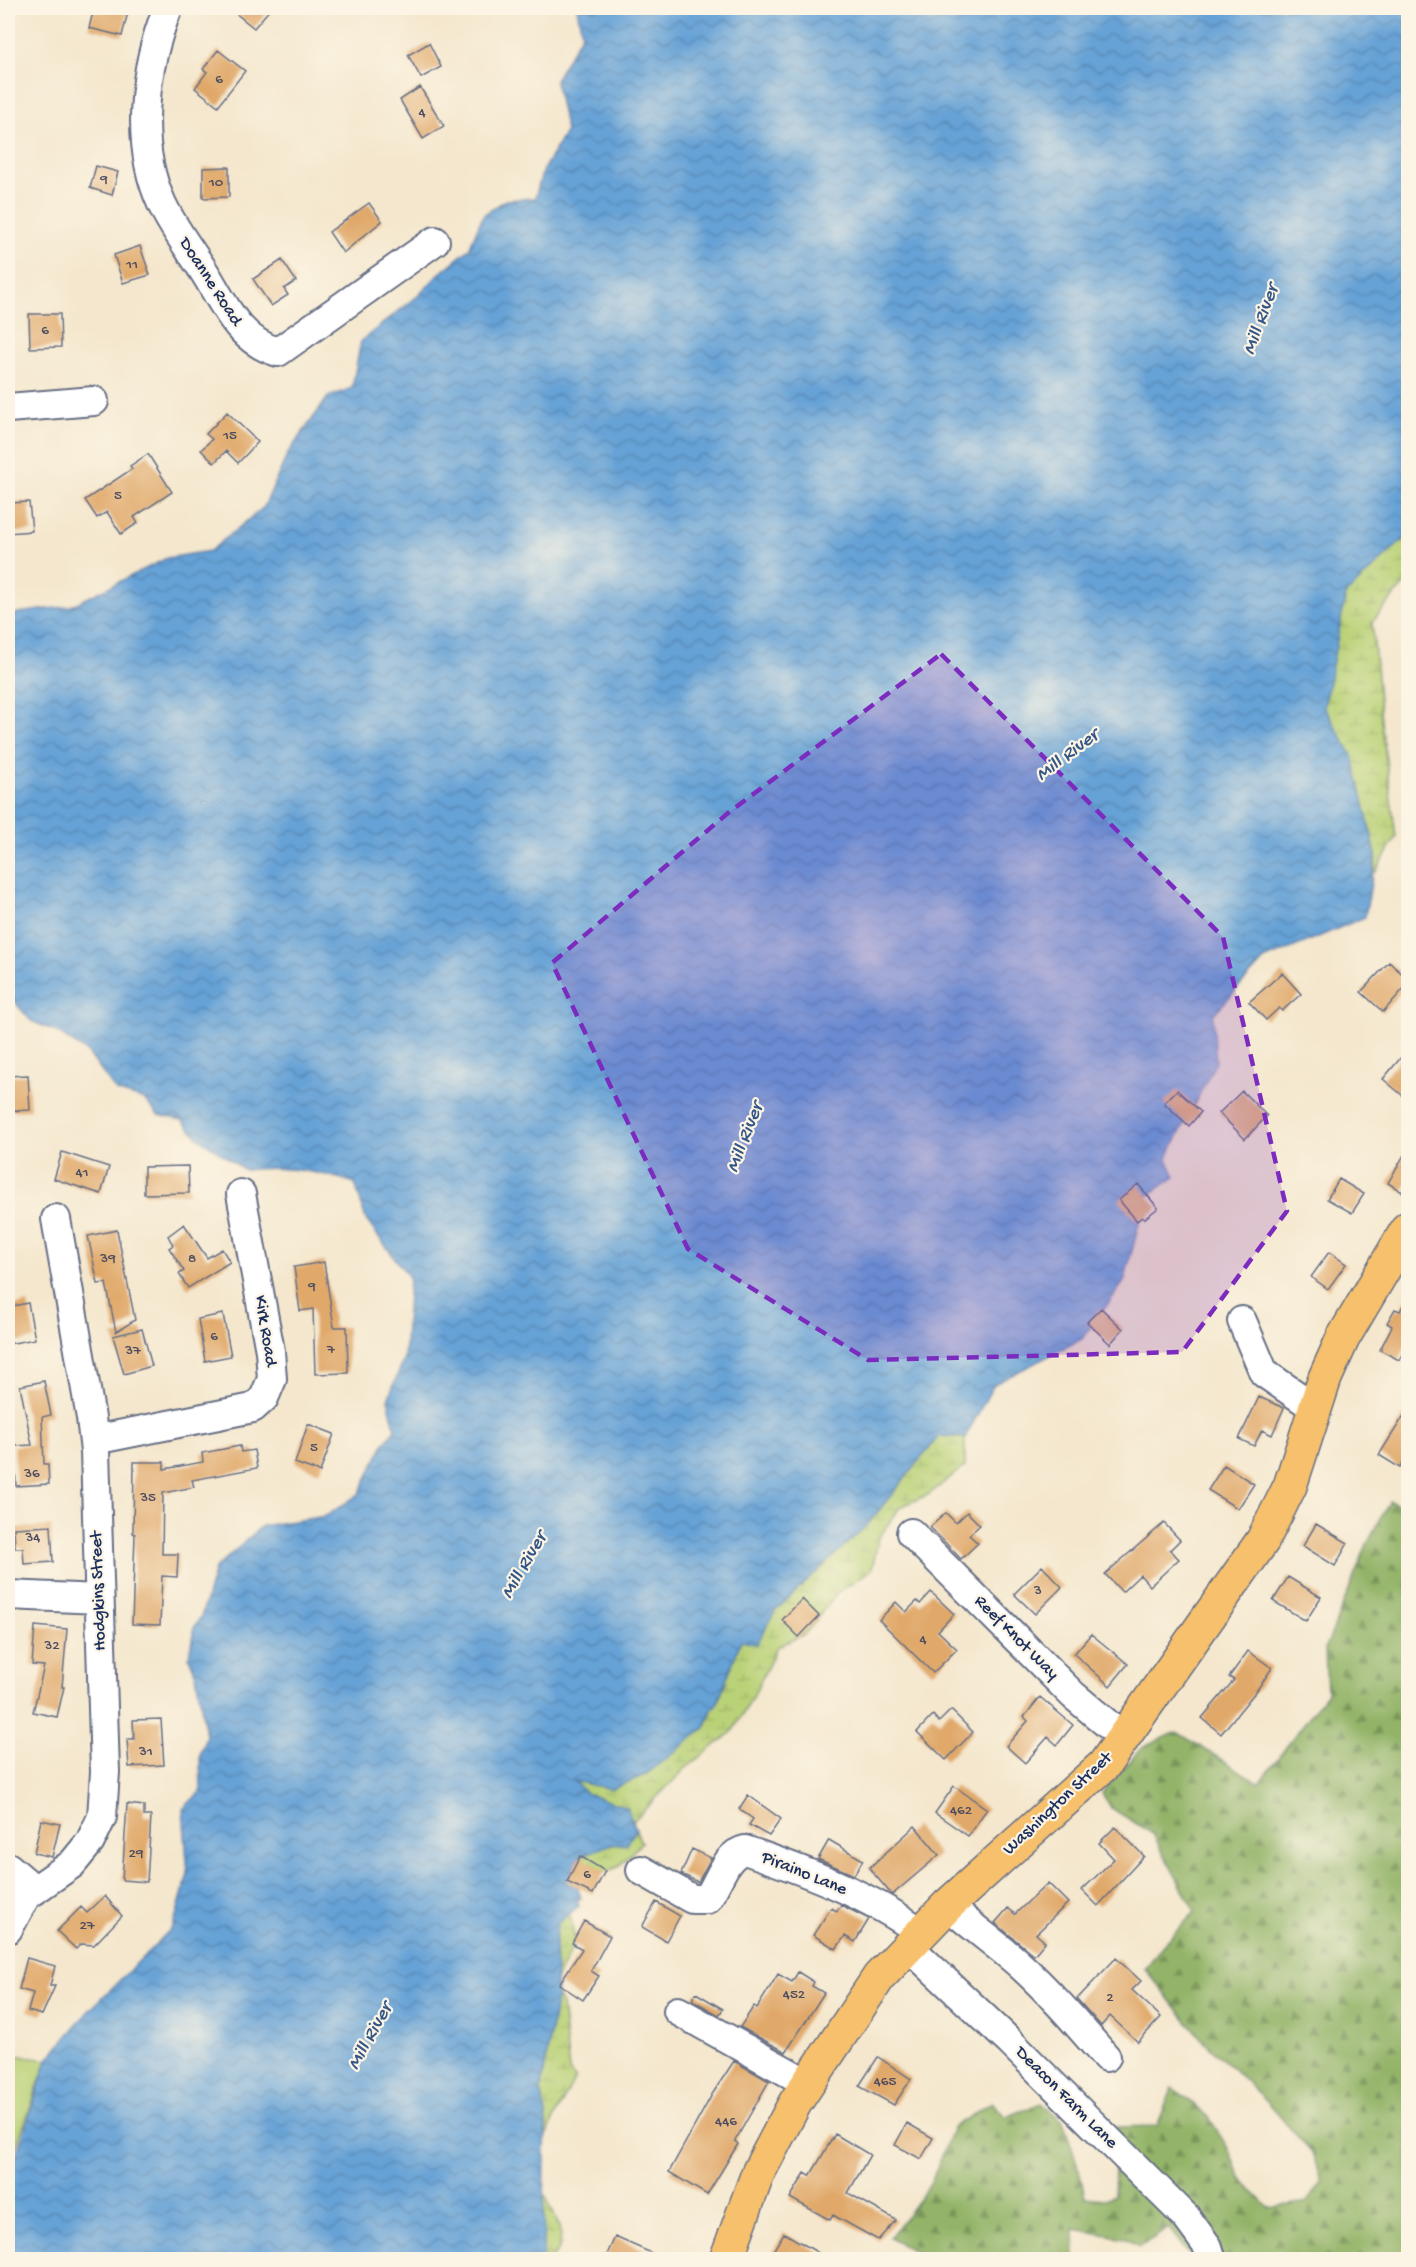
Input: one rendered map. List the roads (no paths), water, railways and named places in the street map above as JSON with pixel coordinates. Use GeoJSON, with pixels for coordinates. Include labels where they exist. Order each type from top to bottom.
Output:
{"type":"FeatureCollection","features":[{"type":"Feature","properties":{"kind":"main road","name":"Washington Street"},"geometry":{"type":"LineString","coordinates":[[726,2259],[758,2173],[807,2083],[879,1977],[948,1905],[1104,1765],[1263,1540],[1290,1486],[1315,1408],[1343,1338],[1408,1228]]}},
{"type":"Feature","properties":{"kind":"street","name":"Doanne Road"},"geometry":{"type":"LineString","coordinates":[[168,8],[157,35],[148,84],[146,123],[153,174],[161,203],[178,233],[193,253],[233,321],[250,338],[264,348],[278,352],[435,241]]}},
{"type":"Feature","properties":{"kind":"street"},"geometry":{"type":"LineString","coordinates":[[8,408],[94,401]]}},
{"type":"Feature","properties":{"kind":"street","name":"Kirk Road"},"geometry":{"type":"LineString","coordinates":[[94,1440],[254,1408],[264,1398],[272,1379],[270,1352],[241,1194]]}},
{"type":"Feature","properties":{"kind":"street","name":"Hodgkins Street"},"geometry":{"type":"LineString","coordinates":[[8,1929],[26,1896],[72,1864],[90,1842],[102,1817],[105,1772],[94,1440],[56,1219]]}},
{"type":"Feature","properties":{"kind":"street"},"geometry":{"type":"LineString","coordinates":[[1242,1321],[1264,1373],[1315,1408]]}},
{"type":"Feature","properties":{"kind":"street","name":"Reef Knot Way"},"geometry":{"type":"LineString","coordinates":[[912,1533],[1073,1695],[1124,1738]]}},
{"type":"Feature","properties":{"kind":"street"},"geometry":{"type":"LineString","coordinates":[[8,1594],[99,1599]]}},
{"type":"Feature","properties":{"kind":"street","name":"Piraino Lane"},"geometry":{"type":"LineString","coordinates":[[641,1870],[692,1899],[707,1899],[717,1886],[730,1857],[735,1852],[745,1850],[847,1890],[901,1919],[914,1939]]}},
{"type":"Feature","properties":{"kind":"street"},"geometry":{"type":"LineString","coordinates":[[8,1867],[35,1890]]}},
{"type":"Feature","properties":{"kind":"street"},"geometry":{"type":"LineString","coordinates":[[948,1905],[972,1929],[1018,1962],[1106,2057]]}},
{"type":"Feature","properties":{"kind":"street","name":"Deacon Farm Lane"},"geometry":{"type":"LineString","coordinates":[[914,1939],[1009,2041],[1186,2217],[1208,2247],[1212,2259]]}},
{"type":"Feature","properties":{"kind":"street"},"geometry":{"type":"LineString","coordinates":[[678,2011],[807,2083]]}},
{"type":"Feature","properties":{"kind":"water","name":"Mill River"},"geometry":{"type":"Polygon","coordinates":[[[577,8],[1408,8],[1408,535],[1346,594],[1324,707],[1353,757],[1376,855],[1365,917],[1264,960],[1213,1015],[1216,1062],[1167,1158],[1175,1177],[1146,1197],[1124,1282],[1082,1339],[994,1384],[965,1438],[939,1436],[868,1524],[775,1611],[757,1644],[741,1641],[718,1702],[711,1711],[705,1728],[645,1775],[611,1789],[574,1781],[587,1794],[626,1807],[636,1829],[627,1844],[609,1845],[580,1856],[572,1872],[581,1898],[577,1900],[579,1906],[557,1924],[555,1945],[557,1996],[541,2090],[546,2114],[543,2254],[539,2259],[8,2259],[8,2181],[47,2060],[87,2013],[173,1927],[188,1874],[183,1809],[201,1791],[200,1755],[206,1736],[196,1675],[189,1657],[194,1628],[202,1614],[215,1569],[262,1526],[326,1516],[359,1494],[384,1444],[395,1429],[388,1399],[404,1359],[409,1277],[366,1220],[355,1183],[301,1170],[273,1168],[245,1170],[199,1138],[182,1120],[158,1115],[145,1100],[116,1091],[88,1053],[55,1031],[31,1021],[14,1001],[8,999],[8,617],[18,613],[71,606],[167,558],[210,551],[264,507],[288,453],[328,397],[352,388],[361,341],[419,295],[439,274],[469,249],[483,215],[506,200],[535,198],[543,170],[566,131],[555,80],[582,34],[577,8]]]}}]}
